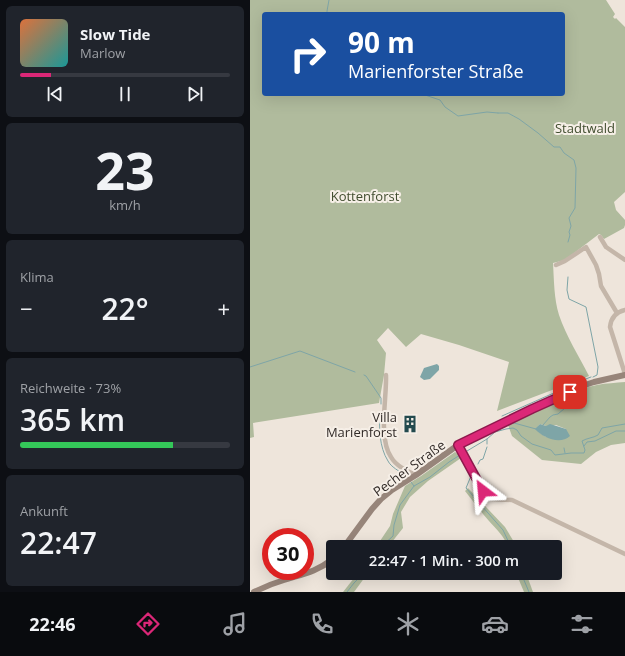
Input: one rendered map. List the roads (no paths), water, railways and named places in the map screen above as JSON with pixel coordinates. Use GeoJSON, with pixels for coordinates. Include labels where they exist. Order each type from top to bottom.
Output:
{"type":"FeatureCollection","features":[{"type":"Feature","properties":{"kind":"main road","name":"Pecher Straße"},"geometry":{"type":"LineString","coordinates":[[349,540],[381,499],[458,445],[582,386],[625,374]]}},
{"type":"Feature","properties":{"kind":"main road"},"geometry":{"type":"LineString","coordinates":[[254,592],[282,580],[313,572],[326,564]]}},
{"type":"Feature","properties":{"kind":"street"},"geometry":{"type":"LineString","coordinates":[[600,237],[606,248],[625,260]]}},
{"type":"Feature","properties":{"kind":"street"},"geometry":{"type":"LineString","coordinates":[[556,265],[565,261],[586,247],[596,265],[601,286],[617,313]]}},
{"type":"Feature","properties":{"kind":"street"},"geometry":{"type":"LineString","coordinates":[[625,310],[617,313],[611,320],[610,327],[625,374]]}},
{"type":"Feature","properties":{"kind":"street"},"geometry":{"type":"LineString","coordinates":[[386,375],[384,416],[387,450],[392,459],[416,475]]}},
{"type":"Feature","properties":{"kind":"street"},"geometry":{"type":"LineString","coordinates":[[458,445],[487,496],[491,499],[512,500],[625,554]]}},
{"type":"Feature","properties":{"kind":"water"},"geometry":{"type":"Polygon","coordinates":[[[437,364],[439,366],[439,370],[430,379],[424,380],[420,377],[424,368],[437,364]]]}},
{"type":"Feature","properties":{"kind":"water"},"geometry":{"type":"Polygon","coordinates":[[[540,424],[546,426],[550,424],[566,429],[570,436],[561,440],[547,438],[535,429],[540,424]]]}},
{"type":"Feature","properties":{"kind":"waterway"},"geometry":{"type":"LineString","coordinates":[[327,12],[329,0]]}},
{"type":"Feature","properties":{"kind":"waterway"},"geometry":{"type":"LineString","coordinates":[[428,96],[440,100],[445,107],[458,116],[487,112],[498,113]]}},
{"type":"Feature","properties":{"kind":"waterway"},"geometry":{"type":"LineString","coordinates":[[498,113],[508,113],[519,119],[554,147],[560,147],[564,153],[574,160],[576,168],[575,208],[569,218],[571,226],[568,242]]}},
{"type":"Feature","properties":{"kind":"waterway"},"geometry":{"type":"LineString","coordinates":[[568,277],[567,290],[569,299],[586,307],[598,367],[597,375],[593,377]]}},
{"type":"Feature","properties":{"kind":"waterway"},"geometry":{"type":"LineString","coordinates":[[250,367],[300,351],[355,372]]}},
{"type":"Feature","properties":{"kind":"waterway"},"geometry":{"type":"LineString","coordinates":[[364,375],[381,398],[381,404]]}},
{"type":"Feature","properties":{"kind":"waterway"},"geometry":{"type":"LineString","coordinates":[[502,416],[591,377]]}},
{"type":"Feature","properties":{"kind":"waterway"},"geometry":{"type":"LineString","coordinates":[[543,425],[550,417],[558,414],[565,408],[563,398]]}},
{"type":"Feature","properties":{"kind":"waterway"},"geometry":{"type":"LineString","coordinates":[[380,412],[380,437],[383,450],[389,463],[405,475]]}},
{"type":"Feature","properties":{"kind":"waterway"},"geometry":{"type":"LineString","coordinates":[[508,424],[514,423],[536,429]]}},
{"type":"Feature","properties":{"kind":"waterway"},"geometry":{"type":"LineString","coordinates":[[467,451],[487,439],[495,432],[513,428],[532,444],[551,450],[555,455],[584,453],[585,450],[582,441],[598,435],[602,428],[625,424]]}},
{"type":"Feature","properties":{"kind":"waterway"},"geometry":{"type":"LineString","coordinates":[[584,446],[587,442],[595,441],[616,431],[625,431]]}},
{"type":"Feature","properties":{"kind":"waterway"},"geometry":{"type":"LineString","coordinates":[[487,439],[487,444]]}},
{"type":"Feature","properties":{"kind":"waterway"},"geometry":{"type":"LineString","coordinates":[[478,464],[480,460],[483,459],[487,447]]}},
{"type":"Feature","properties":{"kind":"waterway"},"geometry":{"type":"LineString","coordinates":[[564,448],[565,453]]}},
{"type":"Feature","properties":{"kind":"waterway"},"geometry":{"type":"LineString","coordinates":[[389,540],[393,536],[394,525],[400,505],[414,486],[430,477],[460,455]]}},
{"type":"Feature","properties":{"kind":"waterway"},"geometry":{"type":"LineString","coordinates":[[471,476],[466,488],[503,530],[508,540]]}},
{"type":"Feature","properties":{"kind":"waterway"},"geometry":{"type":"LineString","coordinates":[[411,482],[414,486]]}},
{"type":"Feature","properties":{"kind":"waterway"},"geometry":{"type":"LineString","coordinates":[[347,592],[357,580]]}},
{"type":"Feature","properties":{"kind":"waterway"},"geometry":{"type":"LineString","coordinates":[[524,580],[529,592]]}},
{"type":"Feature","properties":{"kind":"place","name":"Villa Marienforst"},"geometry":{"type":"Point","coordinates":[410,424]}},
{"type":"Feature","properties":{"kind":"park label","name":"Stadtwald"},"geometry":{"type":"Point","coordinates":[585,128]}},
{"type":"Feature","properties":{"kind":"park label","name":"Kottenforst"},"geometry":{"type":"Point","coordinates":[365,196]}}]}
